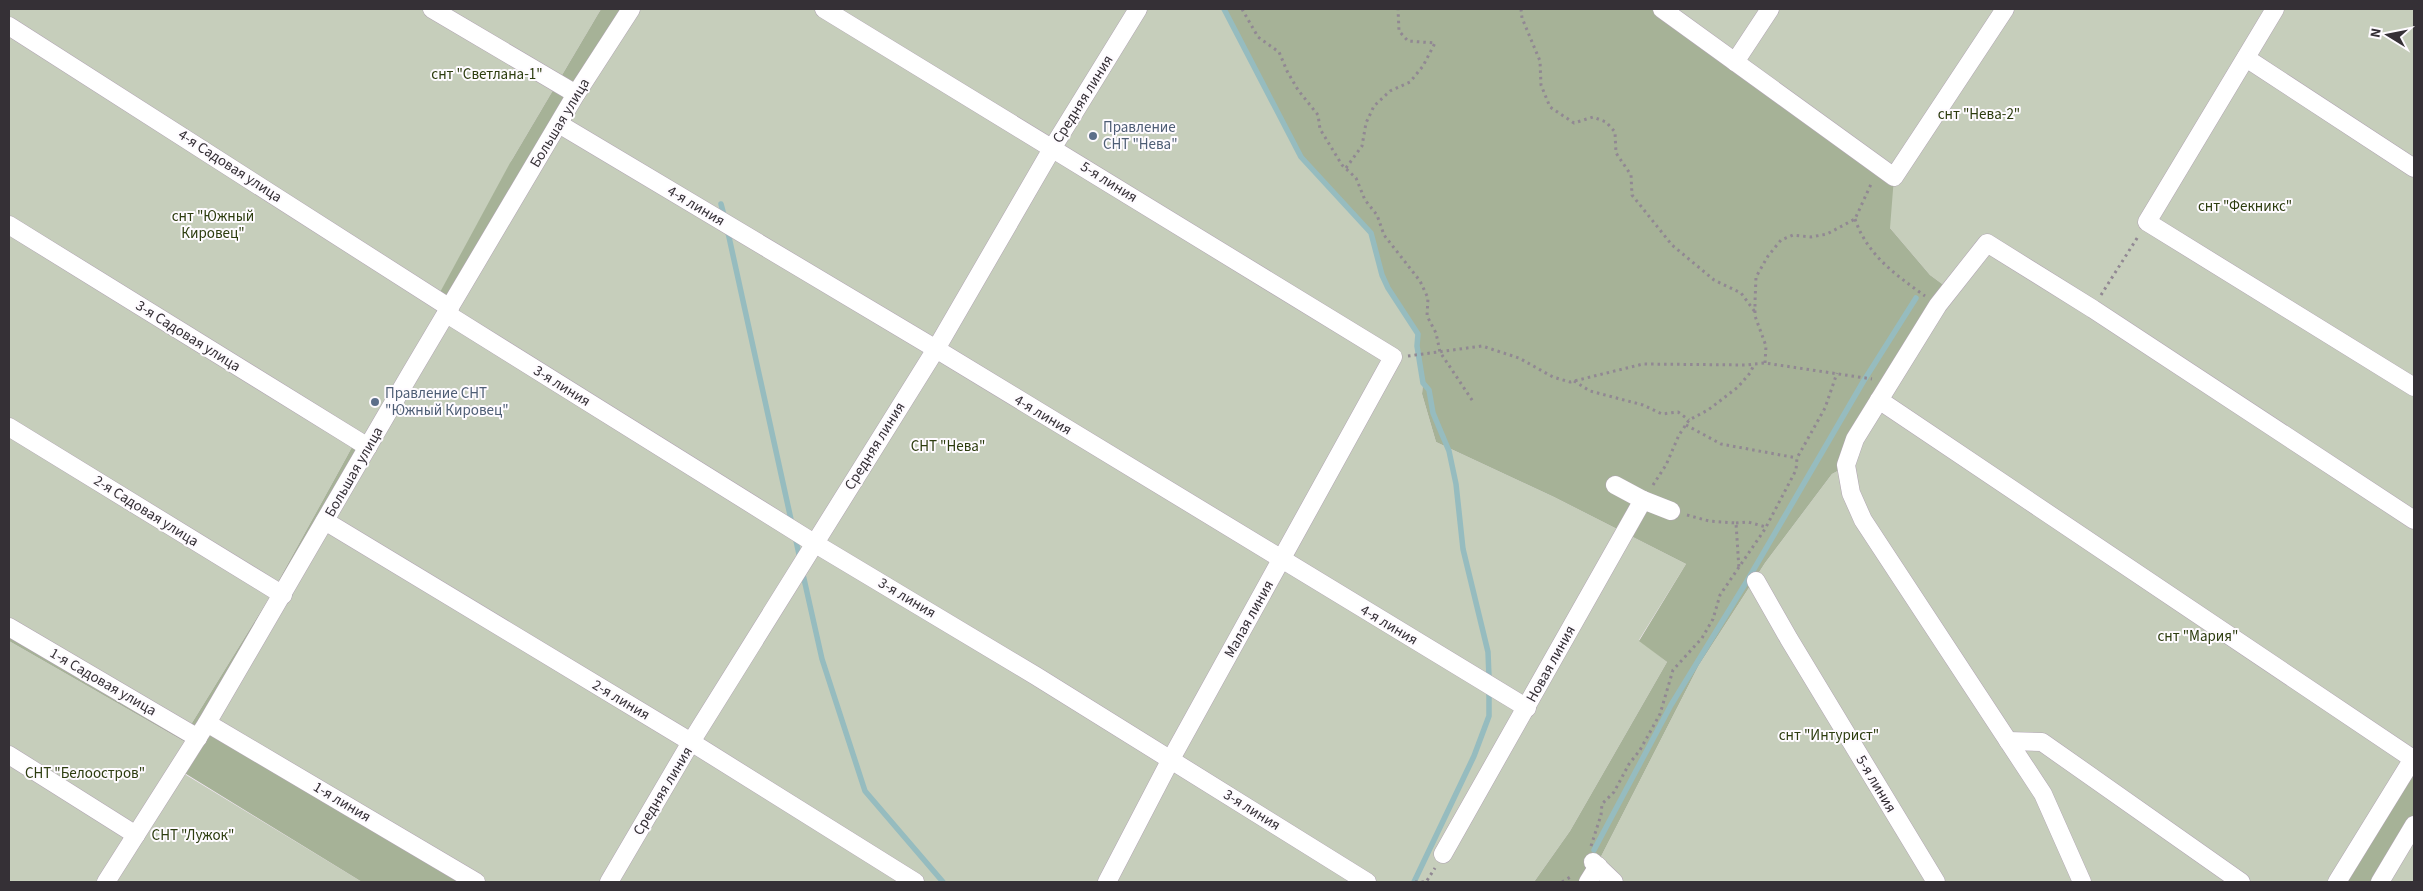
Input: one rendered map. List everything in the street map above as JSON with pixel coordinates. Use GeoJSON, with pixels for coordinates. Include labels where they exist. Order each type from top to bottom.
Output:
{"type":"FeatureCollection","features":[{"type":"Feature","properties":{"kind":"street"},"geometry":{"type":"LineString","coordinates":[[432,9],[576,94]]}},
{"type":"Feature","properties":{"kind":"street","name":"Большая улица"},"geometry":{"type":"LineString","coordinates":[[106,882],[208,723],[576,94],[631,9]]}},
{"type":"Feature","properties":{"kind":"street","name":"5-я линия"},"geometry":{"type":"LineString","coordinates":[[824,9],[1053,147],[1393,357]]}},
{"type":"Feature","properties":{"kind":"street","name":"Средняя линия"},"geometry":{"type":"LineString","coordinates":[[609,882],[814,543],[936,349],[1053,147],[1138,9]]}},
{"type":"Feature","properties":{"kind":"street"},"geometry":{"type":"LineString","coordinates":[[1662,9],[1894,177],[2005,9]]}},
{"type":"Feature","properties":{"kind":"street"},"geometry":{"type":"LineString","coordinates":[[1735,62],[1770,9]]}},
{"type":"Feature","properties":{"kind":"street"},"geometry":{"type":"LineString","coordinates":[[2275,9],[2147,222],[2414,387]]}},
{"type":"Feature","properties":{"kind":"street","name":"4-я Садовая улица"},"geometry":{"type":"LineString","coordinates":[[9,26],[448,311]]}},
{"type":"Feature","properties":{"kind":"street"},"geometry":{"type":"LineString","coordinates":[[2246,58],[2414,168]]}},
{"type":"Feature","properties":{"kind":"street","name":"4-я линия"},"geometry":{"type":"LineString","coordinates":[[559,124],[936,349],[1527,708]]}},
{"type":"Feature","properties":{"kind":"street","name":"3-я Садовая улица"},"geometry":{"type":"LineString","coordinates":[[9,226],[368,447]]}},
{"type":"Feature","properties":{"kind":"street"},"geometry":{"type":"LineString","coordinates":[[2082,882],[2043,794],[1863,520],[1851,493],[1846,465],[1855,439],[1938,305],[1987,243],[2092,309],[2414,520]]}},
{"type":"Feature","properties":{"kind":"street","name":"3-я линия"},"geometry":{"type":"LineString","coordinates":[[448,311],[814,543],[1171,759],[1367,882]]}},
{"type":"Feature","properties":{"kind":"street","name":"Малая линия"},"geometry":{"type":"LineString","coordinates":[[1107,882],[1171,759],[1393,357]]}},
{"type":"Feature","properties":{"kind":"street"},"geometry":{"type":"LineString","coordinates":[[1880,400],[2413,758],[2337,882]]}},
{"type":"Feature","properties":{"kind":"street","name":"2-я Садовая улица"},"geometry":{"type":"LineString","coordinates":[[9,427],[283,595]]}},
{"type":"Feature","properties":{"kind":"street"},"geometry":{"type":"LineString","coordinates":[[1614,485],[1671,511]]}},
{"type":"Feature","properties":{"kind":"street","name":"Новая линия"},"geometry":{"type":"LineString","coordinates":[[1443,854],[1644,500]]}},
{"type":"Feature","properties":{"kind":"street","name":"2-я линия"},"geometry":{"type":"LineString","coordinates":[[325,521],[692,742],[915,882]]}},
{"type":"Feature","properties":{"kind":"street","name":"5-я линия"},"geometry":{"type":"LineString","coordinates":[[1756,581],[1788,639],[1936,882]]}},
{"type":"Feature","properties":{"kind":"street","name":"1-я Садовая улица"},"geometry":{"type":"LineString","coordinates":[[9,627],[198,738]]}},
{"type":"Feature","properties":{"kind":"street","name":"1-я линия"},"geometry":{"type":"LineString","coordinates":[[208,723],[476,882]]}},
{"type":"Feature","properties":{"kind":"street"},"geometry":{"type":"LineString","coordinates":[[2008,741],[2042,742],[2241,882]]}},
{"type":"Feature","properties":{"kind":"street"},"geometry":{"type":"LineString","coordinates":[[9,755],[136,835]]}},
{"type":"Feature","properties":{"kind":"street"},"geometry":{"type":"LineString","coordinates":[[2380,882],[2414,825]]}},
{"type":"Feature","properties":{"kind":"street"},"geometry":{"type":"LineString","coordinates":[[1588,882],[1596,864],[1614,882]]}},
{"type":"Feature","properties":{"kind":"path"},"geometry":{"type":"LineString","coordinates":[[1242,9],[1258,38],[1279,52],[1286,71],[1318,115],[1320,129],[1346,168],[1356,178],[1365,200],[1377,215],[1384,235],[1420,281],[1428,298],[1427,316],[1436,333],[1440,352],[1474,403]]}},
{"type":"Feature","properties":{"kind":"path"},"geometry":{"type":"LineString","coordinates":[[1346,168],[1362,146],[1366,123],[1374,106],[1390,91],[1410,82],[1423,66],[1435,44],[1408,41],[1399,31],[1398,9]]}},
{"type":"Feature","properties":{"kind":"path"},"geometry":{"type":"LineString","coordinates":[[1521,9],[1527,32],[1540,61],[1541,85],[1550,108],[1574,123],[1593,118],[1606,122],[1615,132],[1616,153],[1630,175],[1632,195],[1672,245],[1714,280],[1741,293],[1755,312],[1766,346],[1765,364]]}},
{"type":"Feature","properties":{"kind":"path"},"geometry":{"type":"LineString","coordinates":[[1755,312],[1756,277],[1781,240],[1793,235],[1812,237],[1827,234],[1855,218],[1879,166]]}},
{"type":"Feature","properties":{"kind":"path"},"geometry":{"type":"LineString","coordinates":[[1855,218],[1865,239],[1879,260],[1892,272],[1938,305]]}},
{"type":"Feature","properties":{"kind":"path"},"geometry":{"type":"LineString","coordinates":[[2092,309],[2147,222]]}},
{"type":"Feature","properties":{"kind":"path"},"geometry":{"type":"LineString","coordinates":[[1425,355],[1482,346],[1519,358],[1553,377],[1574,381],[1590,391],[1643,405],[1662,414],[1678,412],[1689,420]]}},
{"type":"Feature","properties":{"kind":"path"},"geometry":{"type":"LineString","coordinates":[[1574,381],[1643,364],[1765,364],[1871,378]]}},
{"type":"Feature","properties":{"kind":"path"},"geometry":{"type":"LineString","coordinates":[[1644,500],[1666,465],[1689,420],[1708,410],[1738,387],[1750,373],[1754,364]]}},
{"type":"Feature","properties":{"kind":"path"},"geometry":{"type":"LineString","coordinates":[[1596,864],[1590,843],[1601,815],[1602,804],[1614,792],[1660,714],[1673,670],[1702,638],[1713,619],[1720,595],[1766,527],[1796,470],[1797,458],[1825,408],[1837,373]]}},
{"type":"Feature","properties":{"kind":"path"},"geometry":{"type":"LineString","coordinates":[[1686,425],[1721,444],[1797,458]]}},
{"type":"Feature","properties":{"kind":"path"},"geometry":{"type":"LineString","coordinates":[[1671,511],[1709,521],[1748,522],[1766,527]]}},
{"type":"Feature","properties":{"kind":"path"},"geometry":{"type":"LineString","coordinates":[[1736,523],[1739,569]]}},
{"type":"Feature","properties":{"kind":"path"},"geometry":{"type":"LineString","coordinates":[[1414,882],[1426,882]]}},
{"type":"Feature","properties":{"kind":"green space","name":"СНТ \"Нева\""},"geometry":{"type":"Polygon","coordinates":[[[9,9],[601,9],[510,163],[631,9],[1225,9],[1301,157],[1371,233],[1382,275],[1388,288],[1418,334],[1417,346],[1423,383],[1422,394],[1436,442],[1554,497],[1686,564],[1639,640],[1667,662],[1570,831],[1534,882],[476,882],[209,721],[356,440],[269,598],[187,731],[9,627],[9,9]]]}},
{"type":"Feature","properties":{"kind":"green space"},"geometry":{"type":"Polygon","coordinates":[[[601,9],[631,9],[452,304],[438,296],[510,163],[601,9]]]}},
{"type":"Feature","properties":{"kind":"green space"},"geometry":{"type":"Polygon","coordinates":[[[1225,9],[1662,9],[1894,177],[1890,228],[1930,275],[1949,289],[1845,467],[1832,474],[1765,563],[1699,665],[1588,882],[1534,882],[1570,831],[1667,662],[1639,641],[1686,564],[1554,497],[1436,442],[1422,394],[1423,383],[1417,346],[1418,334],[1388,288],[1382,275],[1371,233],[1301,157],[1225,9]]]}},
{"type":"Feature","properties":{"kind":"green space"},"geometry":{"type":"Polygon","coordinates":[[[1662,9],[2414,9],[2414,758],[2337,882],[1588,882],[1699,665],[1765,563],[1832,474],[1845,467],[1949,289],[1930,275],[1890,228],[1662,9]]]}},
{"type":"Feature","properties":{"kind":"green space"},"geometry":{"type":"Polygon","coordinates":[[[356,440],[366,450],[209,720],[476,882],[362,882],[178,769],[192,746],[9,641],[9,627],[187,731],[269,598],[356,440]]]}},
{"type":"Feature","properties":{"kind":"green space","name":"СНТ \"Белоостров\""},"geometry":{"type":"Polygon","coordinates":[[[9,641],[192,746],[178,770],[362,882],[9,882],[9,641]]]}},
{"type":"Feature","properties":{"kind":"green space"},"geometry":{"type":"Polygon","coordinates":[[[2414,758],[2414,825],[2380,882],[2337,882],[2414,758]]]}},
{"type":"Feature","properties":{"kind":"green space"},"geometry":{"type":"Polygon","coordinates":[[[2414,825],[2414,882],[2380,882],[2414,825]]]}},
{"type":"Feature","properties":{"kind":"waterway"},"geometry":{"type":"LineString","coordinates":[[1224,9],[1301,157],[1371,233],[1382,275],[1388,288],[1418,334],[1417,346],[1423,383],[1429,390],[1433,413],[1449,451],[1456,484],[1463,549],[1488,652],[1489,677]]}},
{"type":"Feature","properties":{"kind":"waterway"},"geometry":{"type":"LineString","coordinates":[[721,204],[725,219]]}},
{"type":"Feature","properties":{"kind":"waterway"},"geometry":{"type":"LineString","coordinates":[[727,228],[792,524]]}},
{"type":"Feature","properties":{"kind":"waterway"},"geometry":{"type":"LineString","coordinates":[[1594,850],[1671,705],[1747,581],[1863,382],[1916,298]]}},
{"type":"Feature","properties":{"kind":"waterway"},"geometry":{"type":"LineString","coordinates":[[795,536],[800,559]]}},
{"type":"Feature","properties":{"kind":"waterway"},"geometry":{"type":"LineString","coordinates":[[802,570],[822,659],[865,791],[943,882]]}},
{"type":"Feature","properties":{"kind":"waterway"},"geometry":{"type":"LineString","coordinates":[[1414,882],[1474,756],[1489,716],[1489,693]]}},
{"type":"Feature","properties":{"kind":"place","name":"Правление СНТ \"Нева\""},"geometry":{"type":"Point","coordinates":[1093,136]}},
{"type":"Feature","properties":{"kind":"place","name":"Правление СНТ \"Южный Кировец\""},"geometry":{"type":"Point","coordinates":[375,402]}},
{"type":"Feature","properties":{"kind":"park label","name":"снт \"Светлана-1\""},"geometry":{"type":"Point","coordinates":[487,74]}},
{"type":"Feature","properties":{"kind":"park label","name":"снт \"Нева-2\""},"geometry":{"type":"Point","coordinates":[1979,114]}},
{"type":"Feature","properties":{"kind":"park label","name":"снт \"Фекникс\""},"geometry":{"type":"Point","coordinates":[2245,206]}},
{"type":"Feature","properties":{"kind":"park label","name":"снт \"Южный Кировец\""},"geometry":{"type":"Point","coordinates":[213,224]}},
{"type":"Feature","properties":{"kind":"park label","name":"снт \"Мария\""},"geometry":{"type":"Point","coordinates":[2198,636]}},
{"type":"Feature","properties":{"kind":"park label","name":"снт \"Интурист\""},"geometry":{"type":"Point","coordinates":[1829,735]}},
{"type":"Feature","properties":{"kind":"park label","name":"СНТ \"Лужок\""},"geometry":{"type":"Point","coordinates":[193,835]}}]}
